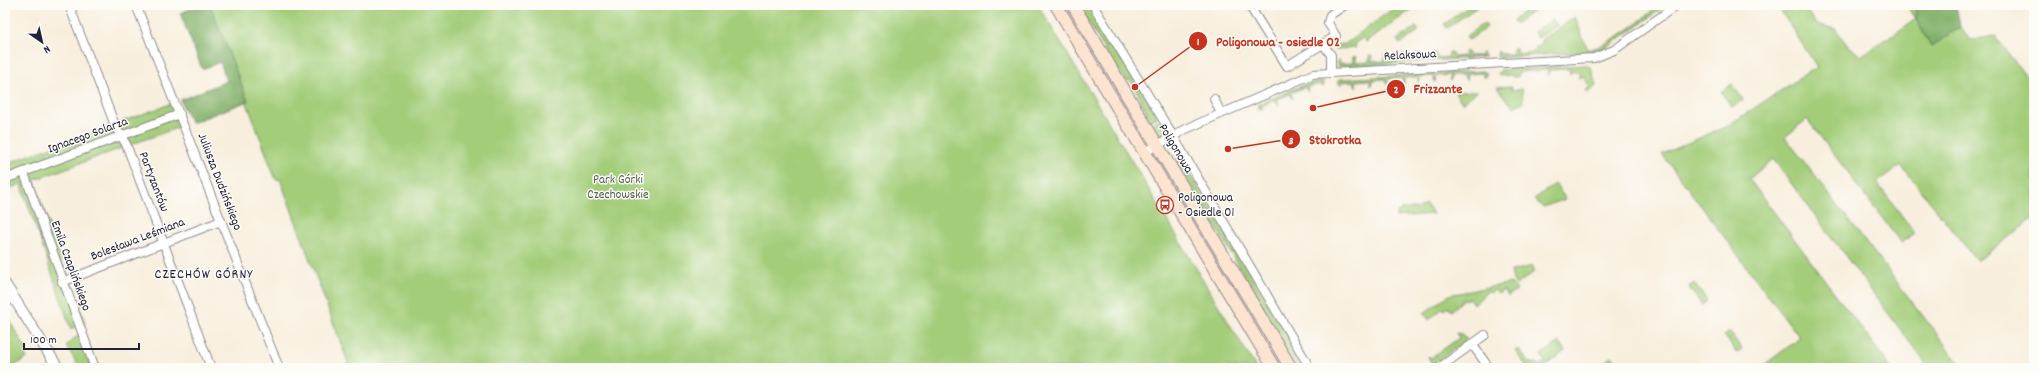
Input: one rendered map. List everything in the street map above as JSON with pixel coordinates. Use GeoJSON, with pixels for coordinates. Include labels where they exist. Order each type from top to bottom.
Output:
{"type":"FeatureCollection","features":[{"type":"Feature","properties":{"kind":"main road"},"geometry":{"type":"LineString","coordinates":[[1056,5],[1274,368]]}},
{"type":"Feature","properties":{"kind":"main road","name":"Poligonowa"},"geometry":{"type":"LineString","coordinates":[[1073,5],[1291,368]]}},
{"type":"Feature","properties":{"kind":"street","name":"Partyzantów"},"geometry":{"type":"LineString","coordinates":[[69,5],[116,128],[122,137],[211,368]]}},
{"type":"Feature","properties":{"kind":"street","name":"Juliusza Dudzińskiego"},"geometry":{"type":"LineString","coordinates":[[136,5],[280,368]]}},
{"type":"Feature","properties":{"kind":"street"},"geometry":{"type":"LineString","coordinates":[[1093,5],[1310,368]]}},
{"type":"Feature","properties":{"kind":"street"},"geometry":{"type":"LineString","coordinates":[[1249,5],[1287,66],[1336,36],[1328,23],[1330,15],[1345,5]]}},
{"type":"Feature","properties":{"kind":"street","name":"Relaksowa"},"geometry":{"type":"LineString","coordinates":[[1144,152],[1172,136],[1313,74],[1594,58],[1614,50],[1677,5]]}},
{"type":"Feature","properties":{"kind":"street"},"geometry":{"type":"LineString","coordinates":[[1323,44],[1331,55],[1331,73]]}},
{"type":"Feature","properties":{"kind":"street"},"geometry":{"type":"LineString","coordinates":[[1214,98],[1222,113]]}},
{"type":"Feature","properties":{"kind":"street","name":"Ignacego Solarza"},"geometry":{"type":"LineString","coordinates":[[5,179],[122,137],[180,114]]}},
{"type":"Feature","properties":{"kind":"street","name":"Emila Czaplińskiego"},"geometry":{"type":"LineString","coordinates":[[24,172],[62,282],[95,368]]}},
{"type":"Feature","properties":{"kind":"street","name":"Bolesława Leśmiana"},"geometry":{"type":"LineString","coordinates":[[62,282],[221,221]]}},
{"type":"Feature","properties":{"kind":"street"},"geometry":{"type":"LineString","coordinates":[[5,284],[58,368]]}},
{"type":"Feature","properties":{"kind":"street"},"geometry":{"type":"LineString","coordinates":[[1440,368],[1485,335]]}},
{"type":"Feature","properties":{"kind":"street"},"geometry":{"type":"LineString","coordinates":[[1472,344],[1489,368]]}},
{"type":"Feature","properties":{"kind":"green space"},"geometry":{"type":"Polygon","coordinates":[[[195,5],[210,5],[248,101],[191,123],[180,100],[227,81],[220,62],[202,69],[180,13],[196,7],[195,5]]]}},
{"type":"Feature","properties":{"kind":"green space","name":"Park Górki Czechowskie"},"geometry":{"type":"Polygon","coordinates":[[[210,5],[1038,5],[1256,368],[350,368],[280,179],[276,180],[210,5]]]}},
{"type":"Feature","properties":{"kind":"green space"},"geometry":{"type":"Polygon","coordinates":[[[1078,5],[1088,5],[1157,116],[1156,118],[1150,120],[1133,83],[1129,80],[1127,81],[1115,67],[1078,5]]]}},
{"type":"Feature","properties":{"kind":"green space"},"geometry":{"type":"Polygon","coordinates":[[[1398,5],[1418,5],[1366,42],[1363,38],[1354,44],[1356,48],[1335,49],[1333,45],[1345,44],[1398,5]]]}},
{"type":"Feature","properties":{"kind":"green space"},"geometry":{"type":"Polygon","coordinates":[[[1471,5],[1480,5],[1447,28],[1444,24],[1471,5]]]}},
{"type":"Feature","properties":{"kind":"green space"},"geometry":{"type":"Polygon","coordinates":[[[1534,5],[1542,5],[1515,24],[1513,20],[1534,5]]]}},
{"type":"Feature","properties":{"kind":"green space"},"geometry":{"type":"Polygon","coordinates":[[[1661,5],[1667,5],[1610,45],[1597,51],[1500,58],[1497,56],[1498,51],[1501,54],[1513,54],[1513,48],[1516,48],[1517,54],[1535,52],[1535,47],[1541,46],[1541,40],[1575,17],[1588,50],[1598,47],[1626,31],[1661,5]]]}},
{"type":"Feature","properties":{"kind":"green space"},"geometry":{"type":"Polygon","coordinates":[[[1777,5],[1785,5],[1786,7],[1790,5],[1803,5],[1816,24],[1836,29],[1847,45],[1861,56],[1916,19],[1931,47],[1960,27],[1970,40],[1995,36],[2034,87],[2034,220],[2033,219],[1977,261],[1901,165],[1877,183],[1915,233],[1901,243],[1807,119],[1785,137],[1963,368],[1929,368],[1773,159],[1749,179],[1891,368],[1760,368],[1800,338],[1662,154],[1727,126],[1817,67],[1777,5]]]}},
{"type":"Feature","properties":{"kind":"green space"},"geometry":{"type":"Polygon","coordinates":[[[1907,5],[1915,5],[1916,19],[1907,5]]]}},
{"type":"Feature","properties":{"kind":"green space"},"geometry":{"type":"Polygon","coordinates":[[[1915,5],[1956,5],[1960,27],[1931,47],[1916,19],[1915,5]]]}},
{"type":"Feature","properties":{"kind":"green space"},"geometry":{"type":"Polygon","coordinates":[[[1552,19],[1557,25],[1538,38],[1534,32],[1552,19]]]}},
{"type":"Feature","properties":{"kind":"green space"},"geometry":{"type":"Polygon","coordinates":[[[1484,23],[1487,27],[1469,40],[1466,36],[1484,23]]]}},
{"type":"Feature","properties":{"kind":"green space"},"geometry":{"type":"Polygon","coordinates":[[[1416,27],[1419,31],[1400,44],[1397,40],[1416,27]]]}},
{"type":"Feature","properties":{"kind":"green space"},"geometry":{"type":"Polygon","coordinates":[[[1465,51],[1468,51],[1469,56],[1481,56],[1482,52],[1485,57],[1342,67],[1338,67],[1336,63],[1339,60],[1340,64],[1353,63],[1353,57],[1356,57],[1356,63],[1369,62],[1369,56],[1372,56],[1372,62],[1385,61],[1385,55],[1388,55],[1388,61],[1401,60],[1401,55],[1404,54],[1404,60],[1417,59],[1417,54],[1420,54],[1421,59],[1433,58],[1433,53],[1436,53],[1436,58],[1449,57],[1449,52],[1452,52],[1453,57],[1465,56],[1465,51]]]}},
{"type":"Feature","properties":{"kind":"green space"},"geometry":{"type":"Polygon","coordinates":[[[1587,65],[1591,68],[1596,86],[1587,93],[1585,91],[1590,87],[1582,76],[1578,78],[1580,74],[1573,70],[1570,74],[1569,69],[1549,70],[1548,76],[1548,70],[1519,72],[1518,77],[1513,77],[1512,75],[1500,76],[1498,73],[1501,70],[1587,65]]]}},
{"type":"Feature","properties":{"kind":"green space"},"geometry":{"type":"Polygon","coordinates":[[[1483,71],[1487,73],[1485,77],[1483,77],[1483,73],[1467,74],[1466,80],[1464,75],[1451,75],[1450,81],[1449,75],[1436,76],[1435,82],[1433,76],[1420,77],[1419,83],[1417,77],[1404,78],[1404,84],[1401,78],[1388,79],[1387,85],[1385,79],[1372,80],[1371,86],[1370,80],[1356,81],[1356,87],[1354,81],[1341,82],[1341,85],[1337,82],[1340,79],[1483,71]]]}},
{"type":"Feature","properties":{"kind":"green space"},"geometry":{"type":"Polygon","coordinates":[[[1320,81],[1324,82],[1324,86],[1322,87],[1321,84],[1307,87],[1308,92],[1305,87],[1291,93],[1293,99],[1290,94],[1277,99],[1278,105],[1275,100],[1261,106],[1263,109],[1258,108],[1259,104],[1303,85],[1320,81]]]}},
{"type":"Feature","properties":{"kind":"green space"},"geometry":{"type":"Polygon","coordinates":[[[1732,84],[1743,100],[1732,107],[1721,92],[1732,84]]]}},
{"type":"Feature","properties":{"kind":"green space"},"geometry":{"type":"Polygon","coordinates":[[[1512,86],[1512,90],[1522,89],[1523,102],[1514,107],[1511,102],[1509,103],[1497,87],[1512,86]]]}},
{"type":"Feature","properties":{"kind":"green space"},"geometry":{"type":"Polygon","coordinates":[[[1478,91],[1462,103],[1455,92],[1478,91]]]}},
{"type":"Feature","properties":{"kind":"green space"},"geometry":{"type":"Polygon","coordinates":[[[173,103],[182,126],[34,180],[64,270],[73,287],[85,323],[71,329],[21,184],[5,190],[5,164],[173,103]]]}},
{"type":"Feature","properties":{"kind":"green space"},"geometry":{"type":"Polygon","coordinates":[[[1158,120],[1167,131],[1166,134],[1158,135],[1151,128],[1153,126],[1152,124],[1158,120]]]}},
{"type":"Feature","properties":{"kind":"green space"},"geometry":{"type":"Polygon","coordinates":[[[1180,157],[1291,342],[1291,347],[1300,368],[1297,367],[1277,337],[1243,273],[1176,160],[1180,157]]]}},
{"type":"Feature","properties":{"kind":"green space"},"geometry":{"type":"Polygon","coordinates":[[[1555,184],[1566,199],[1543,207],[1534,199],[1555,184]]]}},
{"type":"Feature","properties":{"kind":"green space"},"geometry":{"type":"Polygon","coordinates":[[[1426,204],[1433,214],[1396,217],[1396,214],[1402,209],[1417,209],[1426,204]]]}},
{"type":"Feature","properties":{"kind":"green space"},"geometry":{"type":"Polygon","coordinates":[[[1533,266],[1534,272],[1516,285],[1511,271],[1533,266]]]}},
{"type":"Feature","properties":{"kind":"green space"},"geometry":{"type":"Polygon","coordinates":[[[1511,283],[1517,290],[1508,296],[1503,290],[1498,294],[1495,290],[1490,293],[1488,291],[1474,304],[1470,298],[1466,300],[1464,299],[1451,311],[1448,307],[1444,310],[1443,308],[1429,320],[1424,313],[1449,295],[1511,283]]]}},
{"type":"Feature","properties":{"kind":"green space"},"geometry":{"type":"Polygon","coordinates":[[[1694,283],[1707,301],[1702,305],[1689,287],[1694,283]]]}},
{"type":"Feature","properties":{"kind":"green space"},"geometry":{"type":"Polygon","coordinates":[[[5,314],[27,350],[24,353],[27,358],[11,368],[5,368],[5,314]]]}},
{"type":"Feature","properties":{"kind":"green space"},"geometry":{"type":"Polygon","coordinates":[[[1729,331],[1742,349],[1737,353],[1724,335],[1729,331]]]}},
{"type":"Feature","properties":{"kind":"green space"},"geometry":{"type":"Polygon","coordinates":[[[1456,333],[1462,334],[1467,340],[1433,364],[1431,363],[1428,356],[1431,358],[1459,338],[1456,333]]]}},
{"type":"Feature","properties":{"kind":"green space"},"geometry":{"type":"Polygon","coordinates":[[[79,334],[92,368],[80,368],[66,346],[79,334]]]}},
{"type":"Feature","properties":{"kind":"green space"},"geometry":{"type":"Polygon","coordinates":[[[1559,342],[1565,351],[1542,368],[1528,368],[1515,351],[1518,349],[1530,363],[1539,365],[1546,362],[1541,355],[1559,342]]]}},
{"type":"Feature","properties":{"kind":"green space"},"geometry":{"type":"Polygon","coordinates":[[[1612,356],[1621,368],[1597,368],[1612,356]]]}},
{"type":"Feature","properties":{"kind":"place","name":"Poligonowa - osiedle 02"},"geometry":{"type":"Point","coordinates":[1135,87]}},
{"type":"Feature","properties":{"kind":"place","name":"Frizzante"},"geometry":{"type":"Point","coordinates":[1313,108]}},
{"type":"Feature","properties":{"kind":"place","name":"Stokrotka"},"geometry":{"type":"Point","coordinates":[1228,149]}},
{"type":"Feature","properties":{"kind":"place","name":"Poligonowa - Osiedle 01"},"geometry":{"type":"Point","coordinates":[1165,205]}},
{"type":"Feature","properties":{"kind":"district","name":"CZECHÓW GÓRNY"},"geometry":{"type":"Point","coordinates":[204,275]}}]}
